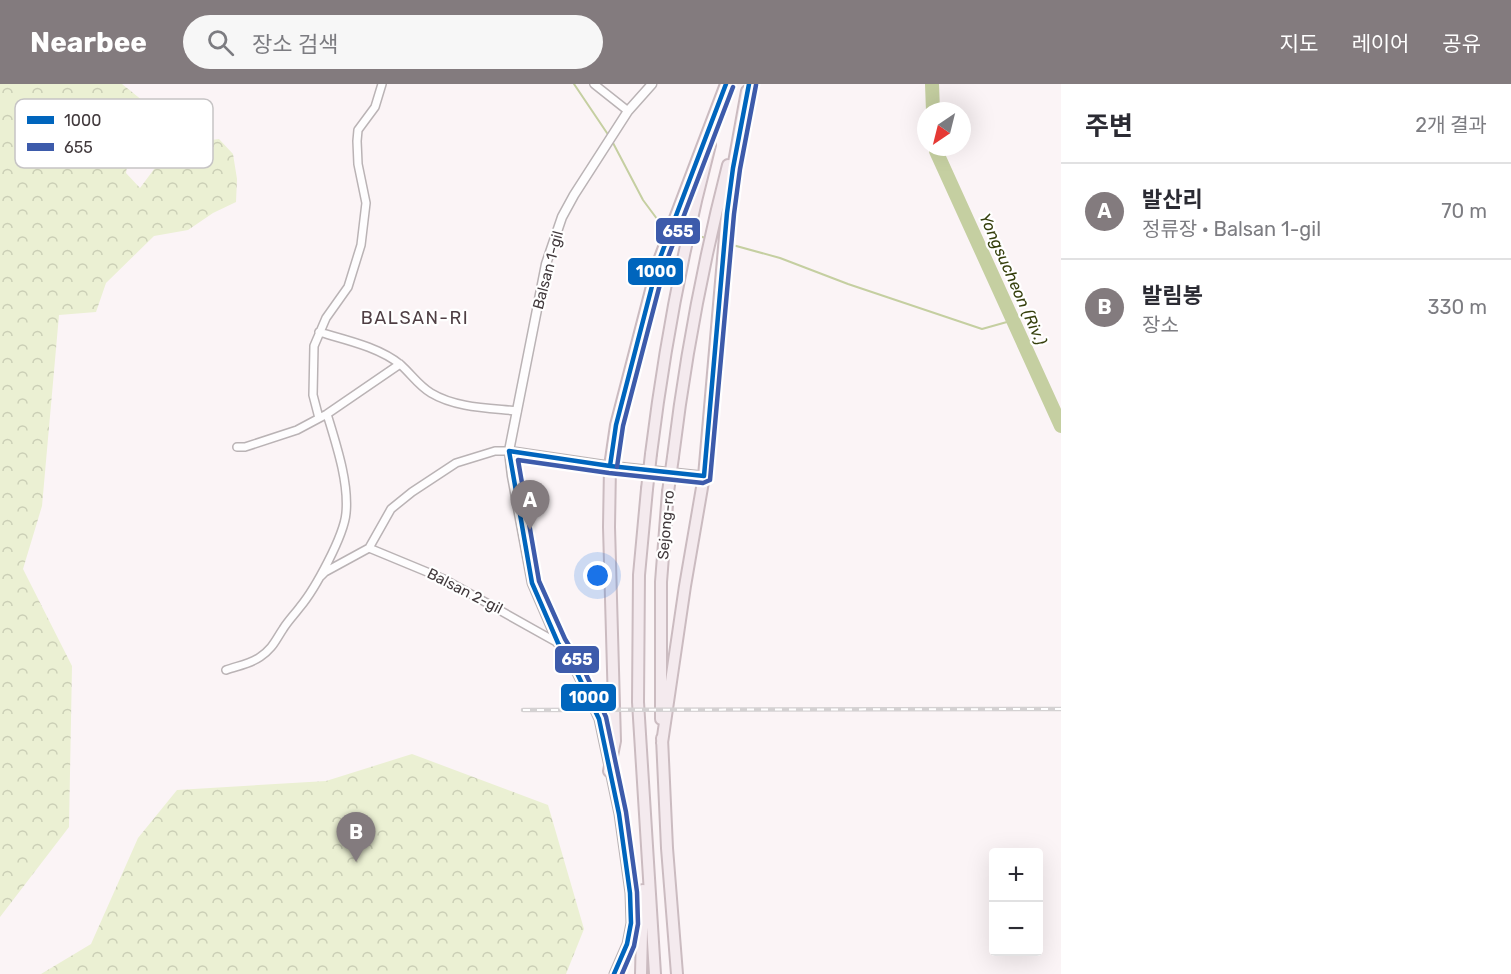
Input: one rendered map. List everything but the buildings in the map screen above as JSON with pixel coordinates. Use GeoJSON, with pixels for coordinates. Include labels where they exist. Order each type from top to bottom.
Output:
{"type":"FeatureCollection","features":[{"type":"Feature","properties":{"kind":"highway"},"geometry":{"type":"LineString","coordinates":[[609,771],[615,741],[609,528],[610,466],[619,414],[658,263],[726,84]]}},
{"type":"Feature","properties":{"kind":"highway","name":"Sejong-ro"},"geometry":{"type":"LineString","coordinates":[[655,974],[638,690],[639,576],[651,454],[679,271],[726,84]]}},
{"type":"Feature","properties":{"kind":"highway"},"geometry":{"type":"LineString","coordinates":[[662,743],[704,476],[720,282],[733,168],[748,87]]}},
{"type":"Feature","properties":{"kind":"highway","name":"Sejong-ro"},"geometry":{"type":"LineString","coordinates":[[677,974],[667,848],[660,700],[661,582],[668,492],[682,380],[702,277],[748,87]]}},
{"type":"Feature","properties":{"kind":"highway"},"geometry":{"type":"LineString","coordinates":[[640,974],[640,934],[646,845]]}},
{"type":"Feature","properties":{"kind":"street"},"geometry":{"type":"LineString","coordinates":[[319,418],[313,395],[314,346],[326,318],[348,287],[361,245],[366,203],[358,164],[358,130],[375,107],[382,84]]}},
{"type":"Feature","properties":{"kind":"street"},"geometry":{"type":"LineString","coordinates":[[594,84],[628,111]]}},
{"type":"Feature","properties":{"kind":"street","name":"Balsan 1-gil"},"geometry":{"type":"LineString","coordinates":[[627,944],[631,923],[630,894],[619,814],[599,719],[577,673],[558,643],[532,582],[509,451],[546,264],[562,217],[628,111],[652,84]]}},
{"type":"Feature","properties":{"kind":"street"},"geometry":{"type":"LineString","coordinates":[[320,332],[363,345],[400,364],[431,393],[447,400],[517,411]]}},
{"type":"Feature","properties":{"kind":"street"},"geometry":{"type":"LineString","coordinates":[[237,447],[244,447],[297,430],[327,414],[400,364]]}},
{"type":"Feature","properties":{"kind":"street"},"geometry":{"type":"LineString","coordinates":[[226,670],[260,657],[278,641],[282,630],[318,580],[341,535],[346,514],[342,470],[327,414]]}},
{"type":"Feature","properties":{"kind":"street"},"geometry":{"type":"LineString","coordinates":[[318,580],[325,572],[369,548],[391,509],[412,492],[456,463],[495,451],[704,476]]}},
{"type":"Feature","properties":{"kind":"street","name":"Balsan 2-gil"},"geometry":{"type":"LineString","coordinates":[[369,548],[444,579],[558,643]]}},
{"type":"Feature","properties":{"kind":"street"},"geometry":{"type":"LineString","coordinates":[[609,974],[627,944]]}},
{"type":"Feature","properties":{"kind":"street"},"geometry":{"type":"LineString","coordinates":[[614,974],[627,944]]}},
{"type":"Feature","properties":{"kind":"green space"},"geometry":{"type":"Polygon","coordinates":[[[0,84],[122,84],[141,99],[15,99],[15,168],[127,168],[126,173],[140,188],[155,168],[213,168],[213,140],[219,139],[233,154],[237,179],[236,202],[213,213],[188,230],[154,236],[106,283],[96,312],[59,315],[42,506],[23,569],[72,666],[69,827],[0,917],[0,84]]]}},
{"type":"Feature","properties":{"kind":"green space"},"geometry":{"type":"Polygon","coordinates":[[[412,754],[548,805],[584,929],[566,974],[41,974],[91,944],[138,838],[177,790],[326,781],[412,754]]]}},
{"type":"Feature","properties":{"kind":"waterway"},"geometry":{"type":"LineString","coordinates":[[574,84],[609,136]]}},
{"type":"Feature","properties":{"kind":"waterway","name":"Yongsucheon (Riv.)"},"geometry":{"type":"LineString","coordinates":[[932,84],[933,102]]}},
{"type":"Feature","properties":{"kind":"waterway"},"geometry":{"type":"LineString","coordinates":[[612,141],[643,200],[663,227],[668,228]]}},
{"type":"Feature","properties":{"kind":"waterway","name":"Yongsucheon (Riv.)"},"geometry":{"type":"LineString","coordinates":[[938,156],[1061,426]]}},
{"type":"Feature","properties":{"kind":"waterway"},"geometry":{"type":"LineString","coordinates":[[674,229],[685,233]]}},
{"type":"Feature","properties":{"kind":"waterway"},"geometry":{"type":"LineString","coordinates":[[691,234],[706,238]]}},
{"type":"Feature","properties":{"kind":"waterway"},"geometry":{"type":"LineString","coordinates":[[729,244],[780,258],[848,284],[982,329],[1014,320]]}},
{"type":"Feature","properties":{"kind":"railway"},"geometry":{"type":"LineString","coordinates":[[523,710],[1061,709]]}},
{"type":"Feature","properties":{"kind":"transit line","name":"1000"},"geometry":{"type":"LineString","coordinates":[[610,466],[616,425],[658,263],[726,84]]}},
{"type":"Feature","properties":{"kind":"transit line","name":"1000"},"geometry":{"type":"LineString","coordinates":[[614,974],[627,944],[631,923],[630,893],[619,814],[599,719],[577,673],[558,643],[532,583],[509,451],[610,466],[704,476],[727,213],[749,84]]}},
{"type":"Feature","properties":{"kind":"transit line","name":"655"},"geometry":{"type":"LineString","coordinates":[[622,974],[634,946],[638,924],[637,892],[626,812],[606,717],[584,670],[565,639],[539,581],[518,460],[703,483],[710,480],[734,214],[756,85]]}},
{"type":"Feature","properties":{"kind":"transit line","name":"655"},"geometry":{"type":"LineString","coordinates":[[617,467],[623,426],[665,265],[733,87]]}},
{"type":"Feature","properties":{"kind":"place","name":"발산리"},"geometry":{"type":"Point","coordinates":[530,530]}},
{"type":"Feature","properties":{"kind":"place","name":"발림봉"},"geometry":{"type":"Point","coordinates":[356,862]}},
{"type":"Feature","properties":{"kind":"district","name":"BALSAN-RI"},"geometry":{"type":"Point","coordinates":[415,318]}}]}
